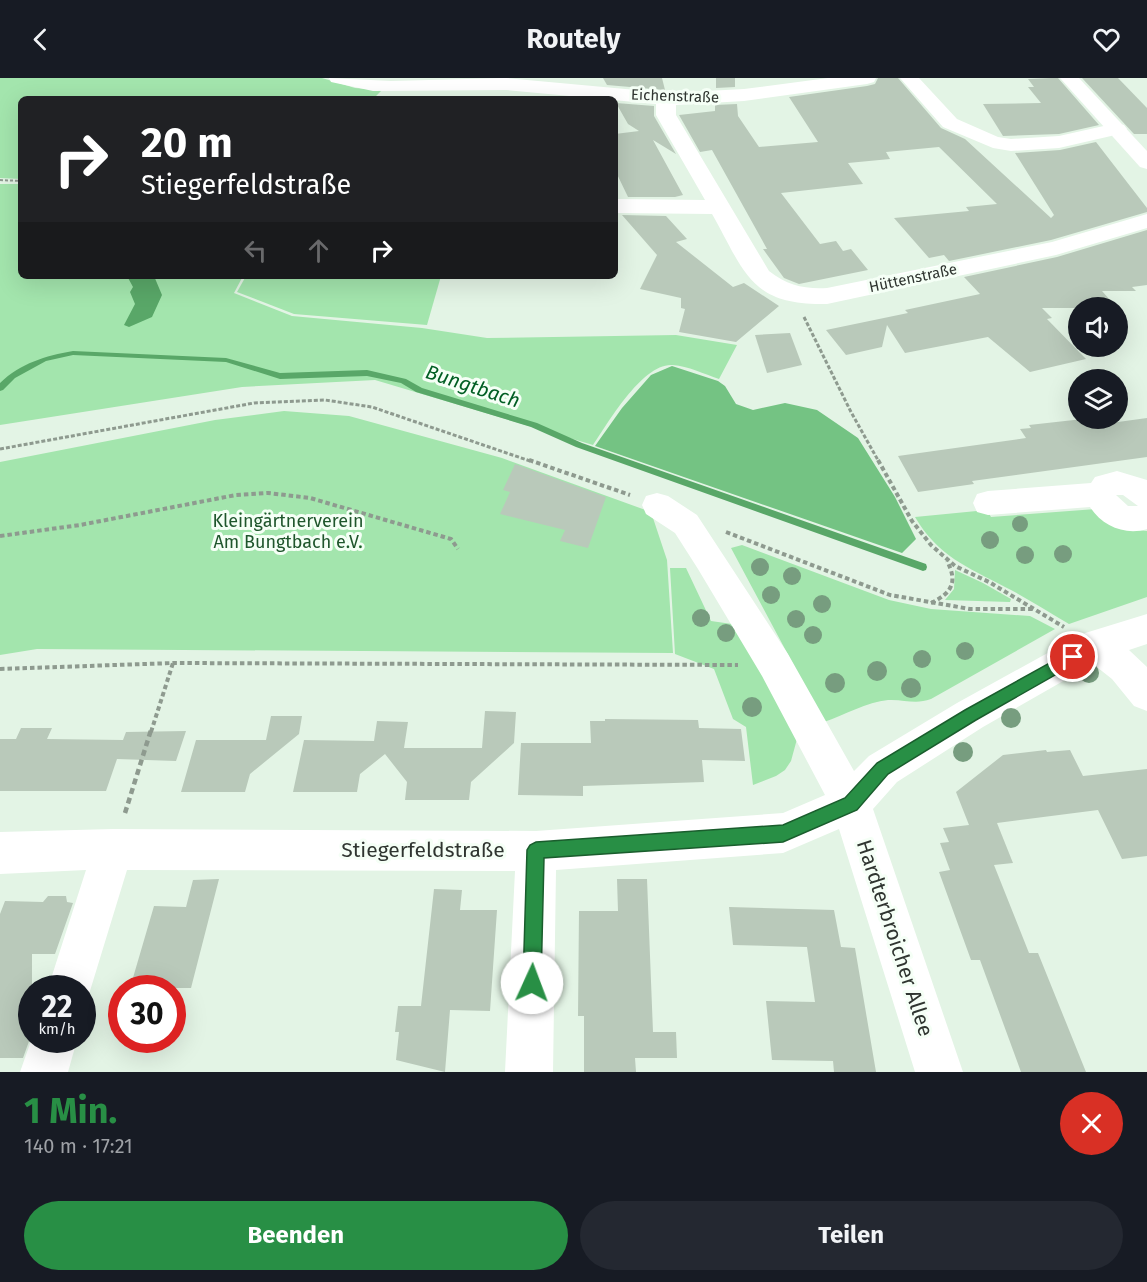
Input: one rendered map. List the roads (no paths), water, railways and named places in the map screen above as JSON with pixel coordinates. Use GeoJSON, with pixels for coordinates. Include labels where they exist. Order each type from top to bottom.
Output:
{"type":"FeatureCollection","features":[{"type":"Feature","properties":{"kind":"street","name":"Eichenstraße"},"geometry":{"type":"LineString","coordinates":[[344,79],[401,86],[483,83],[666,99],[722,99],[867,78]]}},
{"type":"Feature","properties":{"kind":"street"},"geometry":{"type":"LineString","coordinates":[[909,78],[950,123],[993,142],[1011,145],[1059,142],[1117,129]]}},
{"type":"Feature","properties":{"kind":"street"},"geometry":{"type":"LineString","coordinates":[[1069,78],[1147,163]]}},
{"type":"Feature","properties":{"kind":"street","name":"Hüttenstraße"},"geometry":{"type":"LineString","coordinates":[[666,99],[666,115],[760,276],[774,288],[802,297],[827,296],[1056,248],[1147,220]]}},
{"type":"Feature","properties":{"kind":"street"},"geometry":{"type":"LineString","coordinates":[[618,206],[719,207]]}},
{"type":"Feature","properties":{"kind":"street"},"geometry":{"type":"LineString","coordinates":[[1100,494],[1106,485],[1120,483],[1137,488],[1147,497]]}},
{"type":"Feature","properties":{"kind":"street"},"geometry":{"type":"LineString","coordinates":[[987,503],[1100,494]]}},
{"type":"Feature","properties":{"kind":"street"},"geometry":{"type":"LineString","coordinates":[[1100,494],[1106,507],[1121,517],[1137,519],[1147,516]]}},
{"type":"Feature","properties":{"kind":"street","name":"Hardterbroicher Allee"},"geometry":{"type":"LineString","coordinates":[[657,505],[686,524],[775,665],[851,804],[939,1072]]}},
{"type":"Feature","properties":{"kind":"street","name":"Stiegerfeldstraße"},"geometry":{"type":"LineString","coordinates":[[0,853],[113,849],[536,850],[783,833],[851,804],[883,769],[970,715],[1083,638],[1147,629]]}},
{"type":"Feature","properties":{"kind":"street"},"geometry":{"type":"LineString","coordinates":[[1083,638],[1125,668],[1147,694]]}},
{"type":"Feature","properties":{"kind":"street"},"geometry":{"type":"LineString","coordinates":[[74,975],[113,849]]}},
{"type":"Feature","properties":{"kind":"street"},"geometry":{"type":"LineString","coordinates":[[529,1072],[536,850]]}},
{"type":"Feature","properties":{"kind":"street"},"geometry":{"type":"LineString","coordinates":[[44,1072],[50,1053]]}},
{"type":"Feature","properties":{"kind":"waterway","name":"Bungtbach"},"geometry":{"type":"LineString","coordinates":[[0,388],[12,376],[44,359],[73,353],[226,360],[280,376],[367,373],[403,381],[419,390],[534,425],[579,445],[923,567]]}},
{"type":"Feature","properties":{"kind":"park label","name":"Kleingärtnerverein Am Bungtbach e.V."},"geometry":{"type":"Point","coordinates":[288,531]}}]}
